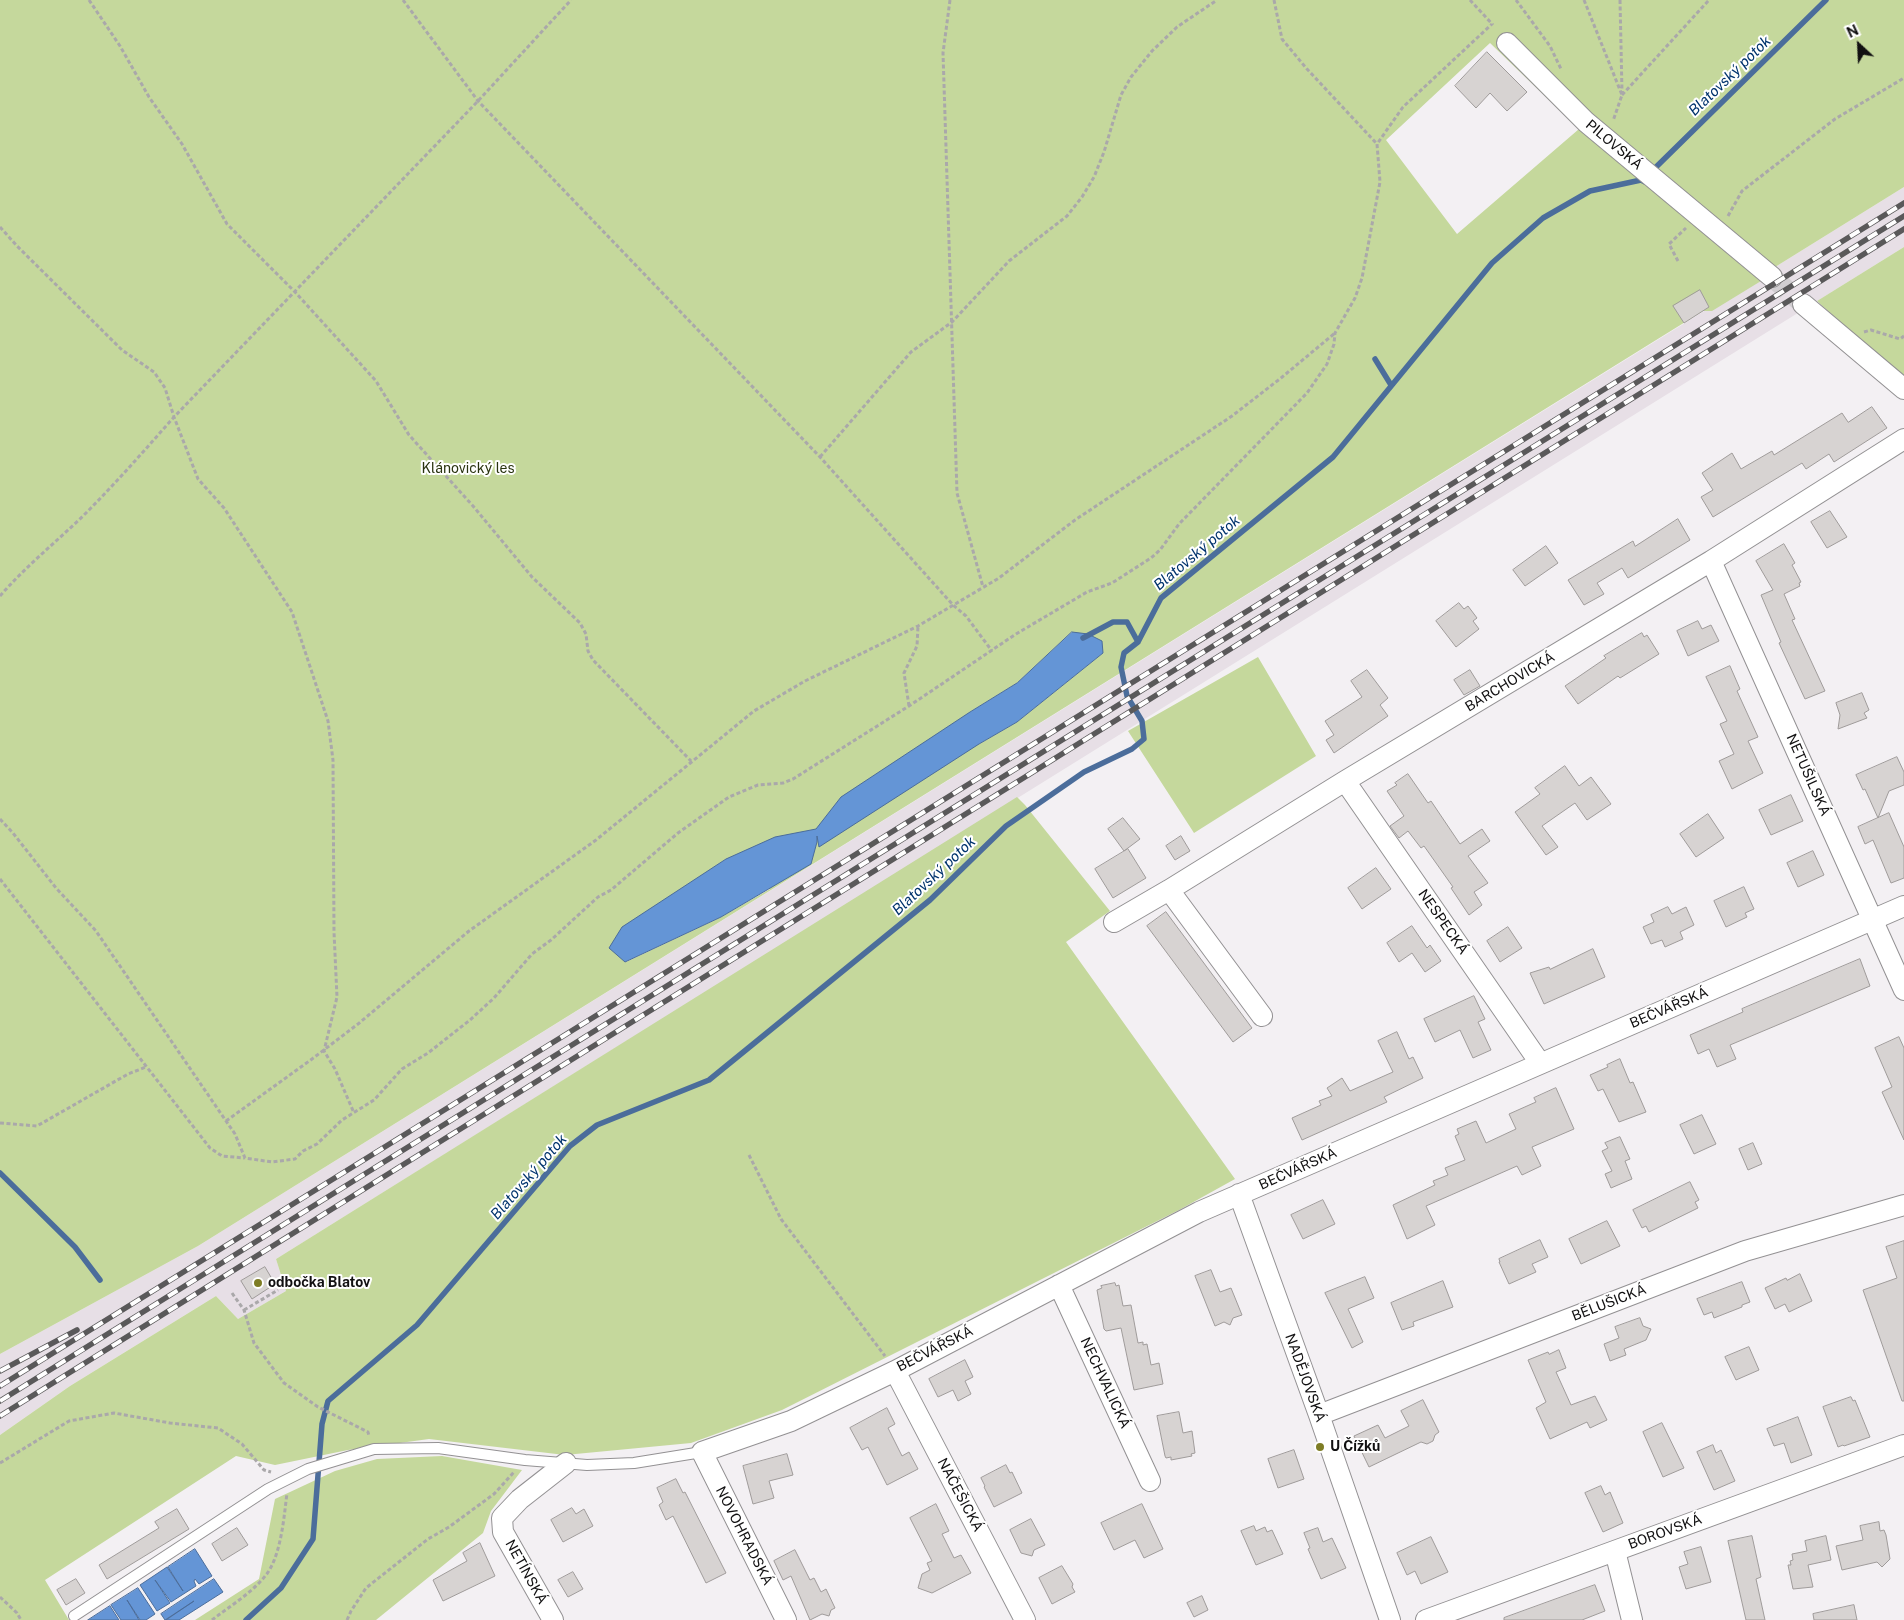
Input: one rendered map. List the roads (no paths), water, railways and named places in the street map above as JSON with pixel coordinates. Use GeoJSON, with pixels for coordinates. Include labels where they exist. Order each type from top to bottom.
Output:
{"type":"FeatureCollection","features":[{"type":"Feature","properties":{"kind":"street","name":"PILOVSKÁ"},"geometry":{"type":"LineString","coordinates":[[1508,43],[1586,122],[1772,277]]}},
{"type":"Feature","properties":{"kind":"street"},"geometry":{"type":"LineString","coordinates":[[1803,304],[1904,389]]}},
{"type":"Feature","properties":{"kind":"street","name":"BARCHOVICKÁ"},"geometry":{"type":"LineString","coordinates":[[1114,922],[1169,890],[1345,780],[1711,561],[1904,439]]}},
{"type":"Feature","properties":{"kind":"street","name":"NETUŠILSKÁ"},"geometry":{"type":"LineString","coordinates":[[1711,561],[1904,990]]}},
{"type":"Feature","properties":{"kind":"street","name":"NESPECKÁ"},"geometry":{"type":"LineString","coordinates":[[1345,780],[1540,1063]]}},
{"type":"Feature","properties":{"kind":"street"},"geometry":{"type":"LineString","coordinates":[[1169,890],[1262,1016]]}},
{"type":"Feature","properties":{"kind":"street","name":"BEČVÁŘSKÁ"},"geometry":{"type":"LineString","coordinates":[[702,1452],[791,1421],[895,1371],[1199,1212],[1904,906]]}},
{"type":"Feature","properties":{"kind":"street","name":"NADĚJOVSKÁ"},"geometry":{"type":"LineString","coordinates":[[1239,1194],[1390,1620]]}},
{"type":"Feature","properties":{"kind":"street","name":"BĚLUŠICKÁ"},"geometry":{"type":"LineString","coordinates":[[1318,1415],[1745,1251],[1904,1205]]}},
{"type":"Feature","properties":{"kind":"street","name":"NECHVALICKÁ"},"geometry":{"type":"LineString","coordinates":[[1059,1285],[1150,1481]]}},
{"type":"Feature","properties":{"kind":"street","name":"NAČEŠICKÁ"},"geometry":{"type":"LineString","coordinates":[[895,1371],[1025,1620]]}},
{"type":"Feature","properties":{"kind":"street","name":"BOROVSKÁ"},"geometry":{"type":"LineString","coordinates":[[1426,1620],[1904,1445]]}},
{"type":"Feature","properties":{"kind":"street","name":"NOVOHRADSKÁ"},"geometry":{"type":"LineString","coordinates":[[702,1452],[786,1620]]}},
{"type":"Feature","properties":{"kind":"street","name":"NETÍNSKÁ"},"geometry":{"type":"LineString","coordinates":[[553,1620],[503,1532],[502,1518],[520,1499],[566,1463]]}},
{"type":"Feature","properties":{"kind":"street"},"geometry":{"type":"LineString","coordinates":[[1615,1551],[1632,1620]]}},
{"type":"Feature","properties":{"kind":"lane"},"geometry":{"type":"LineString","coordinates":[[74,1616],[268,1489],[308,1469],[374,1449],[438,1448],[525,1460],[588,1465],[634,1463],[702,1452]]}},
{"type":"Feature","properties":{"kind":"water"},"geometry":{"type":"Polygon","coordinates":[[[1072,632],[1088,634],[1102,641],[1103,653],[1017,722],[979,744],[819,847],[817,836],[811,864],[721,917],[625,962],[609,948],[622,927],[726,859],[775,837],[816,829],[841,797],[1017,683],[1072,632]]]}},
{"type":"Feature","properties":{"kind":"water"},"geometry":{"type":"Polygon","coordinates":[[[195,1549],[212,1576],[199,1584],[195,1579],[196,1586],[171,1602],[155,1580],[170,1603],[157,1611],[140,1585],[167,1567],[183,1591],[168,1567],[195,1549]]]}},
{"type":"Feature","properties":{"kind":"water"},"geometry":{"type":"Polygon","coordinates":[[[214,1579],[223,1592],[179,1620],[166,1620],[194,1601],[165,1620],[161,1614],[214,1579]]]}},
{"type":"Feature","properties":{"kind":"water"},"geometry":{"type":"Polygon","coordinates":[[[138,1588],[155,1614],[146,1620],[140,1620],[127,1600],[139,1620],[121,1620],[111,1605],[138,1588]]]}},
{"type":"Feature","properties":{"kind":"water"},"geometry":{"type":"Polygon","coordinates":[[[110,1606],[119,1620],[88,1620],[110,1606]]]}},
{"type":"Feature","properties":{"kind":"waterway","name":"Blatovský potok"},"geometry":{"type":"LineString","coordinates":[[1653,170],[1826,0]]}},
{"type":"Feature","properties":{"kind":"waterway","name":"Blatovský potok"},"geometry":{"type":"LineString","coordinates":[[246,1620],[281,1588],[313,1539],[322,1424],[328,1401],[417,1325],[570,1146],[597,1125],[709,1080],[930,900],[1006,826],[1084,772],[1132,749],[1144,739],[1142,721],[1127,696],[1121,667],[1124,653],[1138,642],[1161,598],[1333,457],[1492,263],[1543,218],[1590,191],[1641,180],[1645,182]]}},
{"type":"Feature","properties":{"kind":"waterway"},"geometry":{"type":"LineString","coordinates":[[1375,359],[1391,385]]}},
{"type":"Feature","properties":{"kind":"waterway"},"geometry":{"type":"LineString","coordinates":[[1083,638],[1113,622],[1127,622],[1138,642]]}},
{"type":"Feature","properties":{"kind":"waterway"},"geometry":{"type":"LineString","coordinates":[[0,1173],[75,1247],[100,1280]]}},
{"type":"Feature","properties":{"kind":"tunnel"},"geometry":{"type":"LineString","coordinates":[[1772,277],[1803,304]]}},
{"type":"Feature","properties":{"kind":"railway"},"geometry":{"type":"LineString","coordinates":[[0,1386],[1904,203]]}},
{"type":"Feature","properties":{"kind":"railway"},"geometry":{"type":"LineString","coordinates":[[0,1401],[1904,216]]}},
{"type":"Feature","properties":{"kind":"railway"},"geometry":{"type":"LineString","coordinates":[[0,1416],[1904,229]]}},
{"type":"Feature","properties":{"kind":"railway"},"geometry":{"type":"LineString","coordinates":[[0,1371],[77,1330]]}},
{"type":"Feature","properties":{"kind":"place","name":"odbočka Blatov"},"geometry":{"type":"Point","coordinates":[258,1283]}},
{"type":"Feature","properties":{"kind":"place","name":"U Čížků"},"geometry":{"type":"Point","coordinates":[1320,1447]}},
{"type":"Feature","properties":{"kind":"park label","name":"Klánovický les"},"geometry":{"type":"Point","coordinates":[468,469]}}]}
